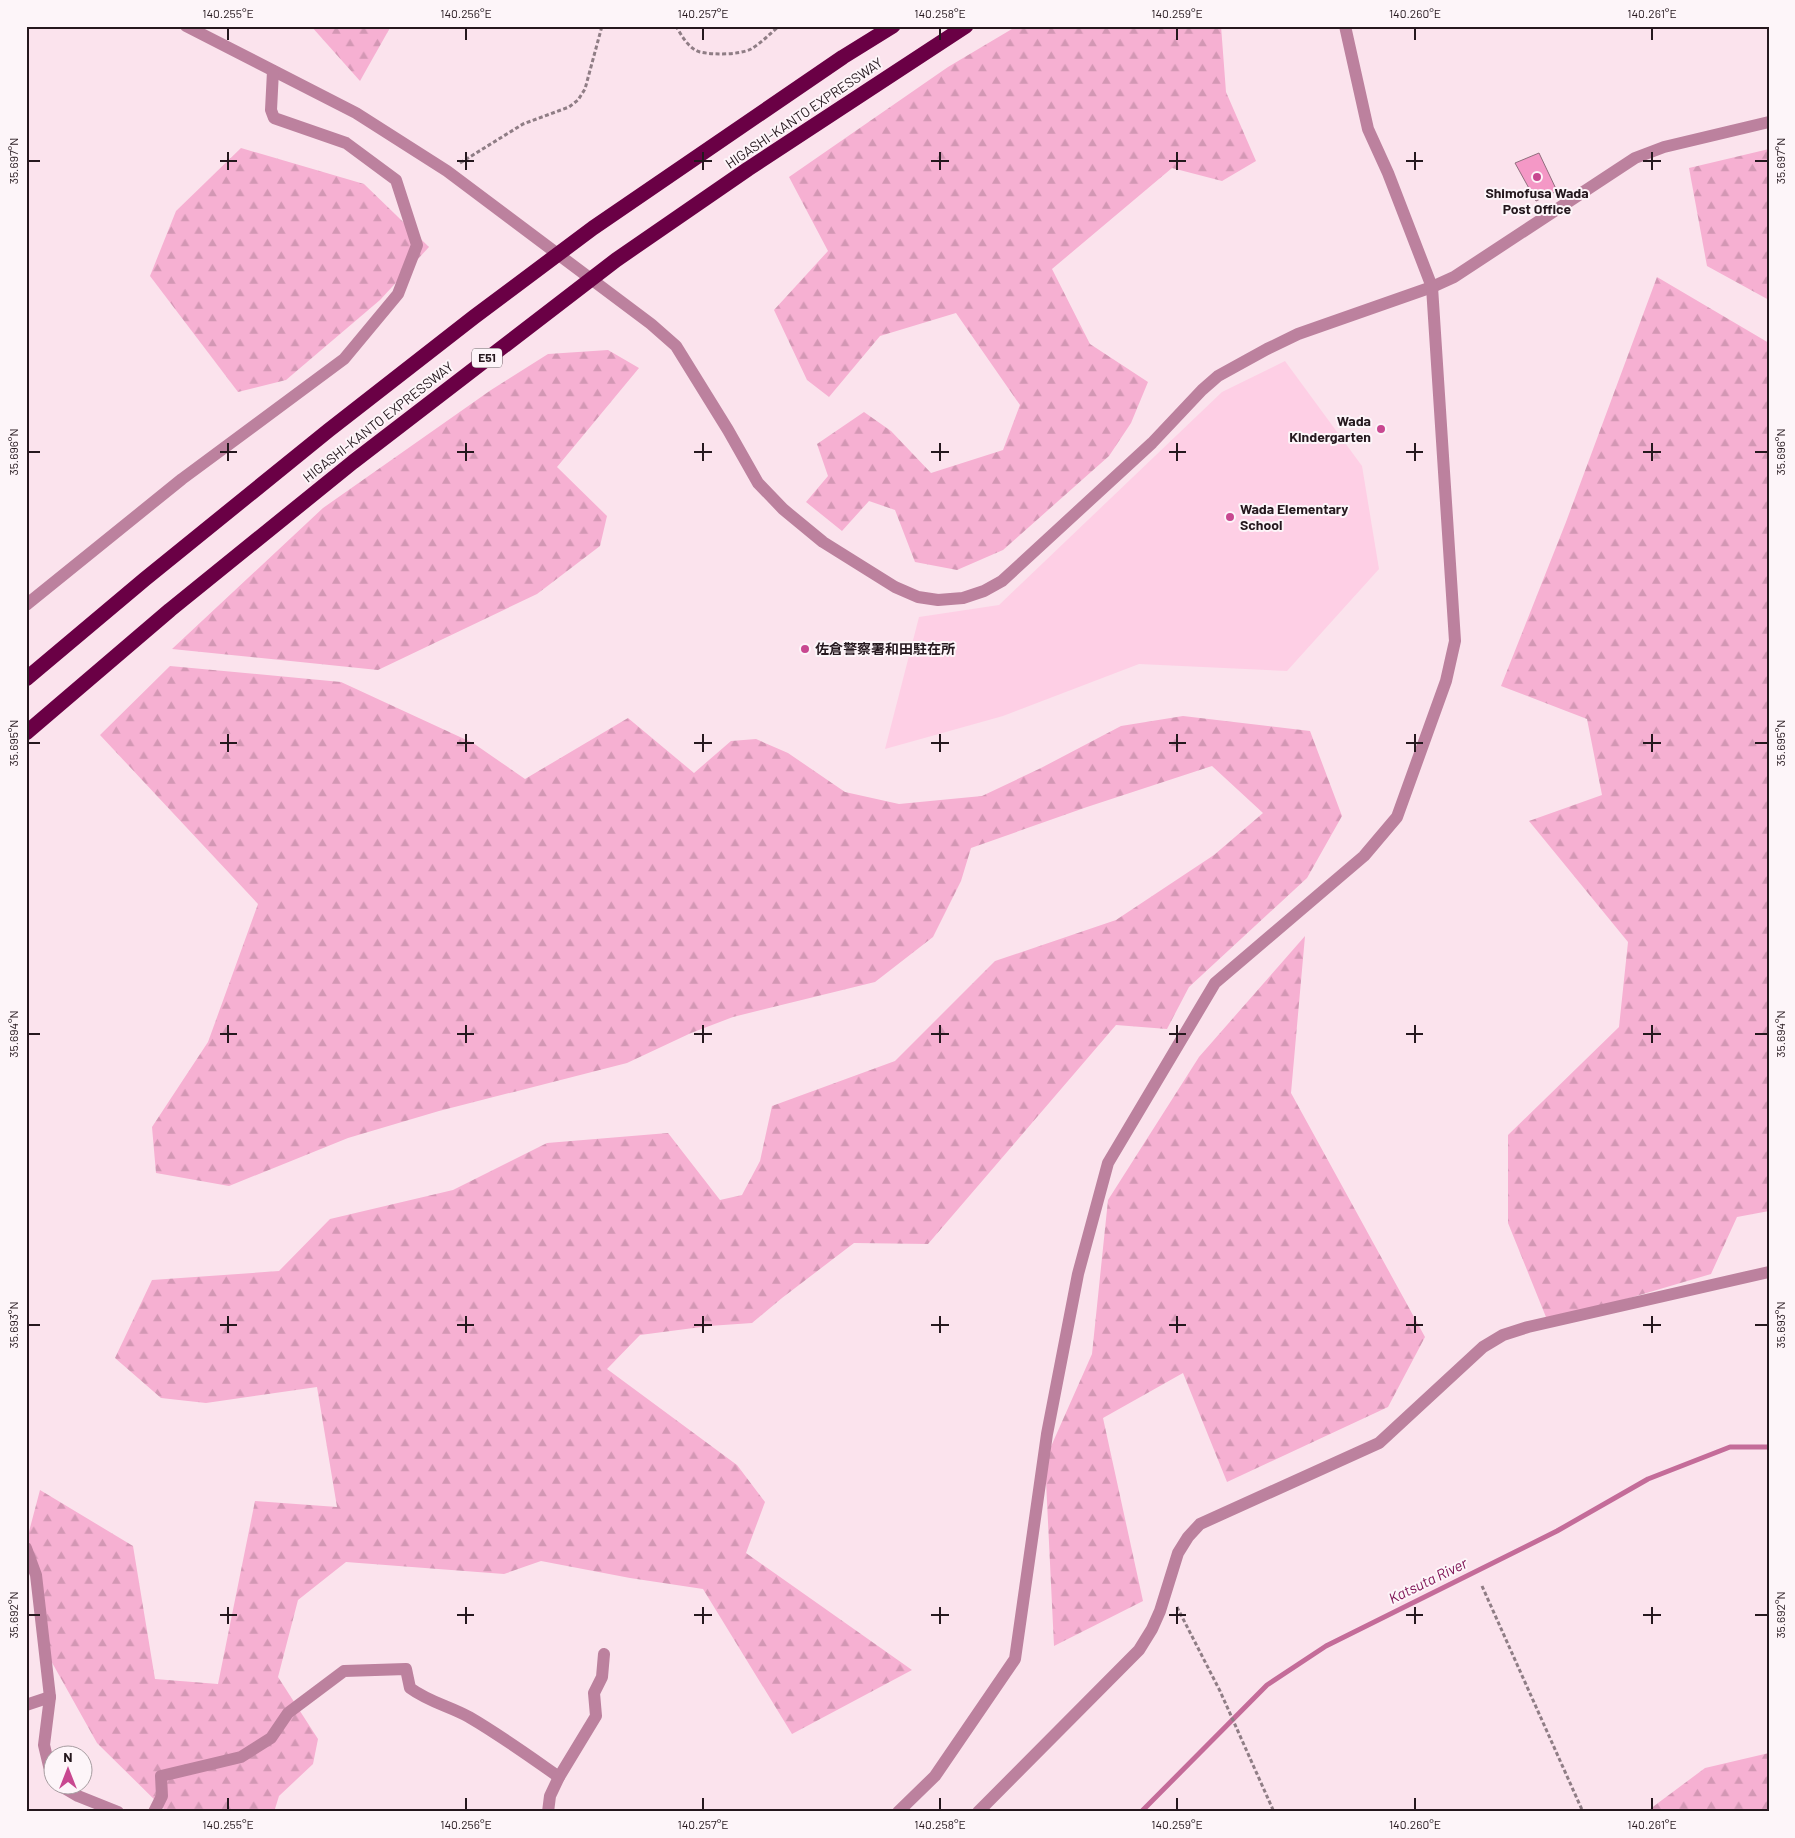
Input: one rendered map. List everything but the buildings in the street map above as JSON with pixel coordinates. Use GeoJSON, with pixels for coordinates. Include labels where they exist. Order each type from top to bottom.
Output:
{"type":"FeatureCollection","features":[{"type":"Feature","properties":{"kind":"highway","name":"HIGASHI-KANTO EXPRESSWAY"},"geometry":{"type":"LineString","coordinates":[[26,679],[144,579],[329,430],[474,317],[593,228],[843,57],[893,26]]}},
{"type":"Feature","properties":{"kind":"highway","name":"HIGASHI-KANTO EXPRESSWAY"},"geometry":{"type":"LineString","coordinates":[[30,729],[170,610],[353,462],[616,260],[748,169],[966,26]]}},
{"type":"Feature","properties":{"kind":"street"},"geometry":{"type":"LineString","coordinates":[[186,26],[356,114],[447,171],[651,324],[676,346],[758,483],[783,509],[823,542],[895,587],[918,597],[938,600],[963,598],[984,591],[1002,581],[1152,443],[1202,390],[1218,376],[1298,334],[1432,287],[1454,277],[1635,158],[1664,147],[1769,122]]}},
{"type":"Feature","properties":{"kind":"street"},"geometry":{"type":"LineString","coordinates":[[898,1812],[935,1776],[1015,1659],[1047,1434],[1078,1274],[1108,1163],[1215,983],[1364,856],[1397,817],[1446,681],[1455,640],[1432,287],[1388,173],[1368,129],[1345,26]]}},
{"type":"Feature","properties":{"kind":"street"},"geometry":{"type":"LineString","coordinates":[[26,605],[182,479],[344,359],[398,294],[417,245],[396,180],[346,143],[274,118],[270,110],[273,71]]}},
{"type":"Feature","properties":{"kind":"street"},"geometry":{"type":"LineString","coordinates":[[978,1812],[1140,1650],[1152,1629],[1168,1589],[1178,1553],[1188,1537],[1200,1524],[1379,1443],[1483,1347],[1503,1335],[1528,1327],[1769,1272]]}},
{"type":"Feature","properties":{"kind":"street"},"geometry":{"type":"LineString","coordinates":[[26,1548],[36,1575],[50,1697],[44,1746]]}},
{"type":"Feature","properties":{"kind":"street"},"geometry":{"type":"LineString","coordinates":[[548,1812],[550,1796],[559,1777],[596,1716],[594,1694],[602,1677],[604,1654]]}},
{"type":"Feature","properties":{"kind":"street"},"geometry":{"type":"LineString","coordinates":[[154,1812],[162,1796],[161,1776],[241,1757],[271,1738],[288,1713],[344,1671],[406,1669],[410,1688],[423,1698],[474,1720],[559,1777]]}},
{"type":"Feature","properties":{"kind":"street"},"geometry":{"type":"LineString","coordinates":[[26,1706],[50,1697]]}},
{"type":"Feature","properties":{"kind":"street"},"geometry":{"type":"LineString","coordinates":[[78,1796],[118,1812]]}},
{"type":"Feature","properties":{"kind":"path"},"geometry":{"type":"LineString","coordinates":[[447,171],[524,124],[569,107],[578,100],[585,89],[602,26]]}},
{"type":"Feature","properties":{"kind":"path"},"geometry":{"type":"LineString","coordinates":[[676,26],[689,45],[699,52],[720,54],[739,53],[750,49],[779,26]]}},
{"type":"Feature","properties":{"kind":"path"},"geometry":{"type":"LineString","coordinates":[[1482,1586],[1583,1812]]}},
{"type":"Feature","properties":{"kind":"path"},"geometry":{"type":"LineString","coordinates":[[1168,1589],[1220,1691],[1274,1812]]}},
{"type":"Feature","properties":{"kind":"shaded area","name":"Wada Elementary School"},"geometry":{"type":"Polygon","coordinates":[[[1285,361],[1362,466],[1379,569],[1287,671],[1139,664],[1003,716],[885,749],[919,617],[999,605],[1222,392],[1285,361]]]}},
{"type":"Feature","properties":{"kind":"green space"},"geometry":{"type":"Polygon","coordinates":[[[311,26],[391,26],[360,81],[311,26]]]}},
{"type":"Feature","properties":{"kind":"green space"},"geometry":{"type":"Polygon","coordinates":[[[1017,26],[1221,26],[1226,92],[1256,161],[1222,181],[1172,168],[1052,269],[1090,344],[1148,382],[1131,423],[1109,456],[1003,550],[957,570],[915,562],[895,510],[869,501],[842,531],[806,502],[828,476],[817,444],[864,412],[891,431],[931,473],[1003,450],[1020,405],[956,313],[880,336],[829,397],[807,380],[774,310],[828,251],[789,177],[948,67],[1017,26]]]}},
{"type":"Feature","properties":{"kind":"green space"},"geometry":{"type":"Polygon","coordinates":[[[241,148],[364,184],[429,247],[380,300],[286,380],[238,392],[150,276],[176,211],[241,148]]]}},
{"type":"Feature","properties":{"kind":"green space"},"geometry":{"type":"Polygon","coordinates":[[[1769,149],[1769,300],[1707,266],[1689,168],[1769,149]]]}},
{"type":"Feature","properties":{"kind":"green space"},"geometry":{"type":"Polygon","coordinates":[[[1657,277],[1769,343],[1769,1211],[1737,1217],[1711,1274],[1548,1322],[1508,1223],[1508,1135],[1619,1027],[1628,942],[1529,821],[1602,795],[1587,719],[1501,686],[1566,522],[1657,277]]]}},
{"type":"Feature","properties":{"kind":"green space"},"geometry":{"type":"Polygon","coordinates":[[[608,350],[639,368],[557,467],[607,516],[600,546],[537,594],[378,670],[172,649],[323,508],[491,390],[548,354],[608,350]]]}},
{"type":"Feature","properties":{"kind":"green space"},"geometry":{"type":"Polygon","coordinates":[[[170,666],[341,682],[473,743],[525,779],[628,718],[694,773],[731,741],[756,739],[788,753],[845,792],[899,804],[982,796],[1041,768],[1121,726],[1183,716],[1310,731],[1342,816],[1307,878],[1189,987],[1167,1029],[1116,1025],[928,1244],[854,1243],[752,1323],[709,1326],[640,1335],[607,1369],[737,1465],[765,1502],[746,1553],[912,1670],[792,1734],[703,1589],[630,1578],[541,1561],[504,1574],[346,1562],[298,1600],[278,1677],[318,1739],[313,1764],[279,1796],[274,1812],[167,1812],[97,1743],[45,1650],[26,1543],[40,1490],[133,1546],[155,1679],[218,1684],[255,1501],[337,1507],[317,1387],[206,1403],[161,1398],[115,1358],[152,1280],[279,1271],[330,1219],[453,1190],[547,1143],[668,1133],[720,1200],[742,1195],[760,1161],[772,1106],[895,1061],[995,961],[1116,920],[1214,855],[1263,813],[1212,766],[971,848],[961,881],[933,937],[875,982],[733,1017],[691,1033],[627,1063],[439,1111],[348,1138],[229,1186],[156,1173],[152,1127],[208,1042],[258,904],[100,735],[170,666]]]}},
{"type":"Feature","properties":{"kind":"green space"},"geometry":{"type":"Polygon","coordinates":[[[1305,936],[1291,1093],[1425,1337],[1388,1407],[1227,1482],[1183,1373],[1103,1418],[1143,1601],[1054,1646],[1045,1460],[1092,1354],[1108,1200],[1199,1057],[1305,936]]]}},
{"type":"Feature","properties":{"kind":"green space"},"geometry":{"type":"Polygon","coordinates":[[[1769,1753],[1769,1812],[1646,1812],[1705,1768],[1769,1753]]]}},
{"type":"Feature","properties":{"kind":"waterway","name":"Katsuta River"},"geometry":{"type":"LineString","coordinates":[[1141,1812],[1267,1685],[1326,1646],[1557,1531],[1648,1479],[1730,1447],[1769,1447]]}},
{"type":"Feature","properties":{"kind":"place","name":"Shimofusa Wada Post Office"},"geometry":{"type":"Point","coordinates":[1537,177]}},
{"type":"Feature","properties":{"kind":"place","name":"Wada Kindergarten"},"geometry":{"type":"Point","coordinates":[1381,429]}},
{"type":"Feature","properties":{"kind":"place","name":"Wada Elementary School"},"geometry":{"type":"Point","coordinates":[1230,517]}},
{"type":"Feature","properties":{"kind":"place","name":"佐倉警察署和田駐在所"},"geometry":{"type":"Point","coordinates":[805,649]}}]}
